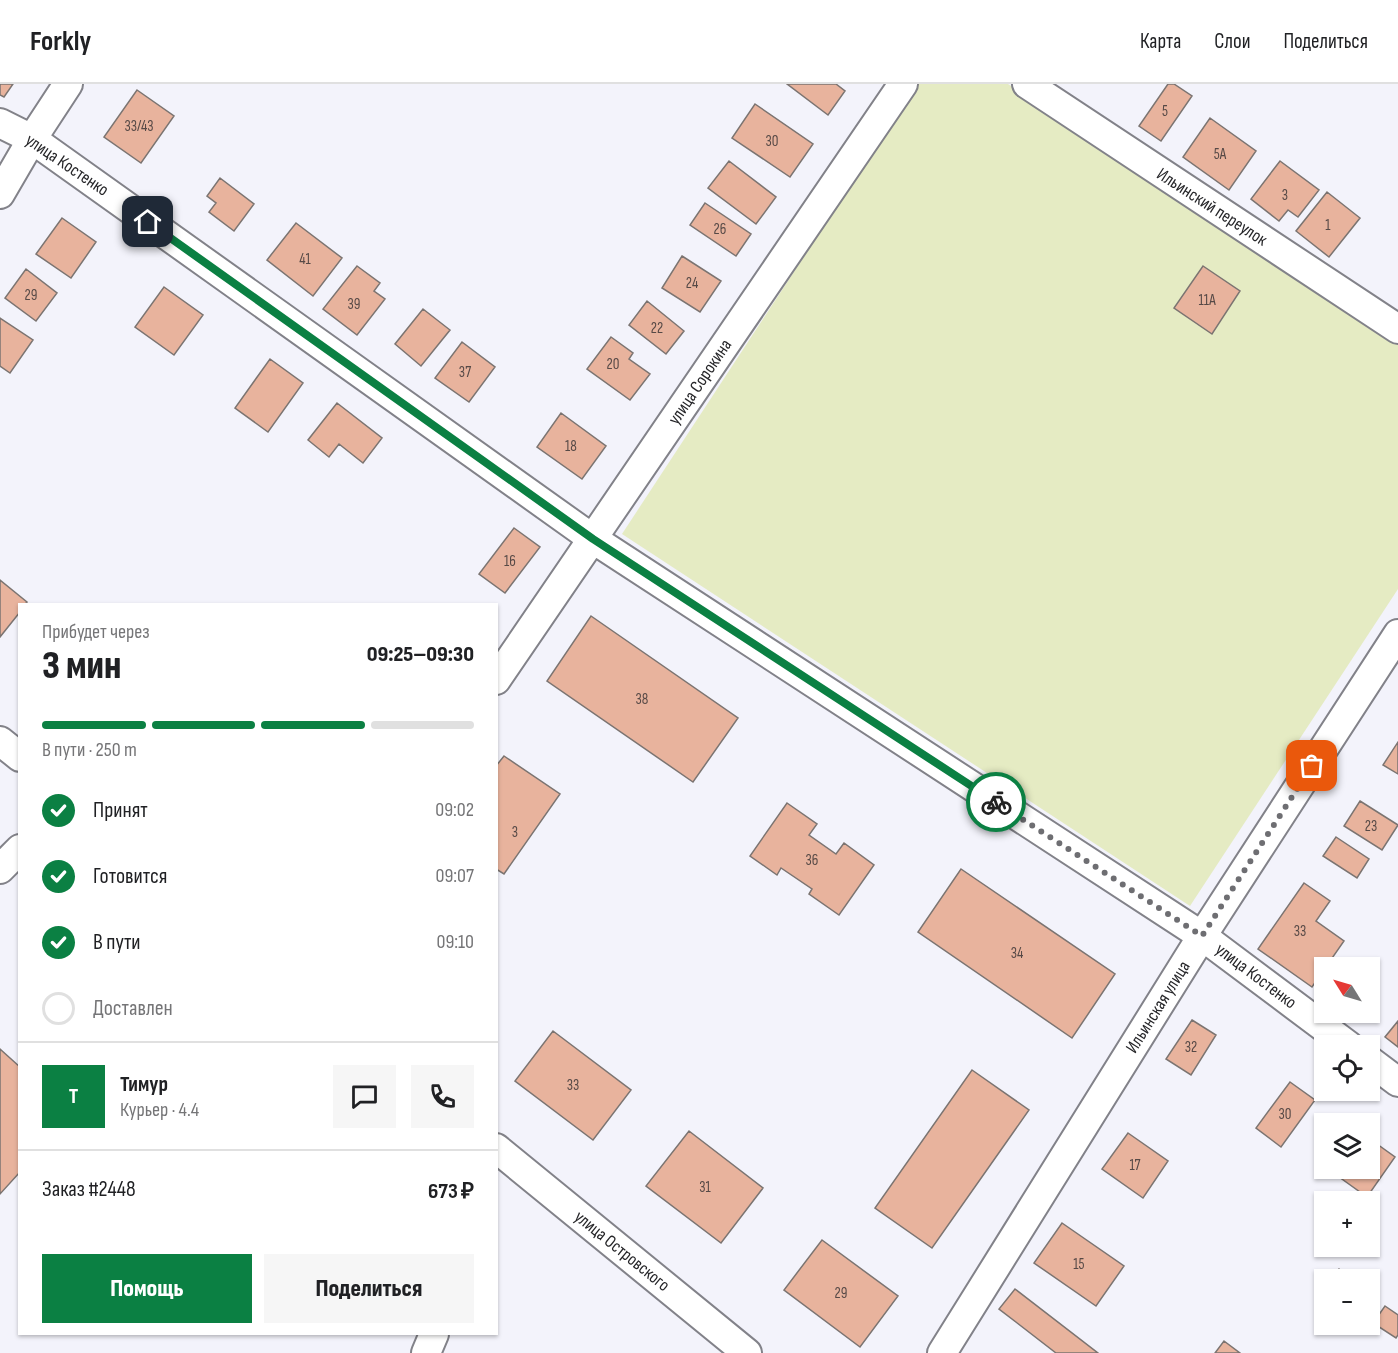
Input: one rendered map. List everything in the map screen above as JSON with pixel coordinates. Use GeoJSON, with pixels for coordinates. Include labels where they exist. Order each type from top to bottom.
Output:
{"type":"FeatureCollection","features":[{"type":"Feature","properties":{"kind":"street"},"geometry":{"type":"LineString","coordinates":[[0,194],[68,84]]}},
{"type":"Feature","properties":{"kind":"street","name":"улица Сорокина"},"geometry":{"type":"LineString","coordinates":[[498,677],[903,84]]}},
{"type":"Feature","properties":{"kind":"street","name":"Ильинский переулок"},"geometry":{"type":"LineString","coordinates":[[1027,84],[1398,329]]}},
{"type":"Feature","properties":{"kind":"street","name":"улица Костенко"},"geometry":{"type":"LineString","coordinates":[[0,123],[32,139],[593,539],[1202,936],[1334,1035]]}},
{"type":"Feature","properties":{"kind":"street","name":"Ильинская улица"},"geometry":{"type":"LineString","coordinates":[[942,1353],[1202,936],[1398,634]]}},
{"type":"Feature","properties":{"kind":"street"},"geometry":{"type":"LineString","coordinates":[[0,741],[18,755]]}},
{"type":"Feature","properties":{"kind":"street"},"geometry":{"type":"LineString","coordinates":[[0,869],[18,851]]}},
{"type":"Feature","properties":{"kind":"street"},"geometry":{"type":"LineString","coordinates":[[1380,1068],[1398,1082]]}},
{"type":"Feature","properties":{"kind":"street","name":"улица Островского"},"geometry":{"type":"LineString","coordinates":[[500,1160],[747,1353]]}},
{"type":"Feature","properties":{"kind":"street"},"geometry":{"type":"LineString","coordinates":[[426,1353],[435,1335]]}},
{"type":"Feature","properties":{"kind":"green space"},"geometry":{"type":"Polygon","coordinates":[[[917,84],[1008,84],[1398,339],[1398,589],[1190,906],[622,534],[917,84]]]}},
{"type":"Feature","properties":{"kind":"building"},"geometry":{"type":"Polygon","coordinates":[[[0,84],[13,84],[4,97],[0,95],[0,84]]]}},
{"type":"Feature","properties":{"kind":"building"},"geometry":{"type":"Polygon","coordinates":[[[787,84],[836,84],[845,91],[828,115],[787,84]]]}},
{"type":"Feature","properties":{"kind":"building"},"geometry":{"type":"Polygon","coordinates":[[[1168,84],[1174,84],[1192,96],[1161,141],[1139,126],[1168,84]]]}},
{"type":"Feature","properties":{"kind":"building"},"geometry":{"type":"Polygon","coordinates":[[[137,90],[174,116],[141,163],[104,137],[137,90]]]}},
{"type":"Feature","properties":{"kind":"building"},"geometry":{"type":"Polygon","coordinates":[[[755,104],[813,144],[790,177],[732,138],[755,104]]]}},
{"type":"Feature","properties":{"kind":"building"},"geometry":{"type":"Polygon","coordinates":[[[1210,118],[1256,151],[1229,190],[1183,157],[1210,118]]]}},
{"type":"Feature","properties":{"kind":"building"},"geometry":{"type":"Polygon","coordinates":[[[729,161],[776,197],[756,224],[708,188],[729,161]]]}},
{"type":"Feature","properties":{"kind":"building"},"geometry":{"type":"Polygon","coordinates":[[[1280,161],[1319,190],[1298,217],[1288,210],[1279,221],[1251,199],[1280,161]]]}},
{"type":"Feature","properties":{"kind":"building"},"geometry":{"type":"Polygon","coordinates":[[[220,178],[254,204],[234,231],[209,212],[216,203],[207,196],[220,178]]]}},
{"type":"Feature","properties":{"kind":"building"},"geometry":{"type":"Polygon","coordinates":[[[1327,192],[1360,218],[1329,257],[1296,231],[1327,192]]]}},
{"type":"Feature","properties":{"kind":"building"},"geometry":{"type":"Polygon","coordinates":[[[705,203],[751,234],[736,256],[690,225],[705,203]]]}},
{"type":"Feature","properties":{"kind":"building"},"geometry":{"type":"Polygon","coordinates":[[[62,218],[96,242],[71,278],[36,254],[62,218]]]}},
{"type":"Feature","properties":{"kind":"building"},"geometry":{"type":"Polygon","coordinates":[[[296,223],[342,258],[313,296],[267,260],[296,223]]]}},
{"type":"Feature","properties":{"kind":"building"},"geometry":{"type":"Polygon","coordinates":[[[682,256],[721,281],[700,312],[662,288],[682,256]]]}},
{"type":"Feature","properties":{"kind":"building"},"geometry":{"type":"Polygon","coordinates":[[[357,266],[380,283],[374,291],[385,299],[357,335],[323,309],[357,266]]]}},
{"type":"Feature","properties":{"kind":"building"},"geometry":{"type":"Polygon","coordinates":[[[1203,266],[1240,291],[1212,334],[1174,308],[1203,266]]]}},
{"type":"Feature","properties":{"kind":"building"},"geometry":{"type":"Polygon","coordinates":[[[26,269],[57,293],[36,321],[5,298],[26,269]]]}},
{"type":"Feature","properties":{"kind":"building"},"geometry":{"type":"Polygon","coordinates":[[[164,287],[203,315],[174,355],[135,327],[164,287]]]}},
{"type":"Feature","properties":{"kind":"building"},"geometry":{"type":"Polygon","coordinates":[[[647,301],[684,331],[666,354],[629,325],[647,301]]]}},
{"type":"Feature","properties":{"kind":"building"},"geometry":{"type":"Polygon","coordinates":[[[423,309],[450,330],[421,366],[395,344],[423,309]]]}},
{"type":"Feature","properties":{"kind":"building"},"geometry":{"type":"Polygon","coordinates":[[[0,318],[33,340],[10,373],[0,366],[0,318]]]}},
{"type":"Feature","properties":{"kind":"building"},"geometry":{"type":"Polygon","coordinates":[[[611,337],[633,353],[629,359],[650,374],[630,400],[587,369],[611,337]]]}},
{"type":"Feature","properties":{"kind":"building"},"geometry":{"type":"Polygon","coordinates":[[[462,342],[495,367],[469,402],[435,378],[462,342]]]}},
{"type":"Feature","properties":{"kind":"building"},"geometry":{"type":"Polygon","coordinates":[[[270,359],[303,383],[268,432],[235,408],[270,359]]]}},
{"type":"Feature","properties":{"kind":"building"},"geometry":{"type":"Polygon","coordinates":[[[337,403],[382,438],[363,463],[339,444],[329,457],[308,440],[337,403]]]}},
{"type":"Feature","properties":{"kind":"building"},"geometry":{"type":"Polygon","coordinates":[[[561,413],[606,446],[582,479],[537,447],[561,413]]]}},
{"type":"Feature","properties":{"kind":"building"},"geometry":{"type":"Polygon","coordinates":[[[514,528],[540,547],[505,593],[479,574],[514,528]]]}},
{"type":"Feature","properties":{"kind":"building"},"geometry":{"type":"Polygon","coordinates":[[[0,580],[27,602],[18,603],[18,614],[0,637],[0,580]]]}},
{"type":"Feature","properties":{"kind":"building"},"geometry":{"type":"Polygon","coordinates":[[[591,616],[738,718],[693,782],[547,681],[591,616]]]}},
{"type":"Feature","properties":{"kind":"building"},"geometry":{"type":"Polygon","coordinates":[[[1398,742],[1398,774],[1383,765],[1398,742]]]}},
{"type":"Feature","properties":{"kind":"building"},"geometry":{"type":"Polygon","coordinates":[[[504,756],[560,794],[504,874],[498,870],[498,764],[504,756]]]}},
{"type":"Feature","properties":{"kind":"building"},"geometry":{"type":"Polygon","coordinates":[[[1360,801],[1398,825],[1382,850],[1344,826],[1360,801]]]}},
{"type":"Feature","properties":{"kind":"building"},"geometry":{"type":"Polygon","coordinates":[[[787,803],[817,824],[809,835],[836,854],[844,843],[874,865],[839,915],[809,894],[812,889],[781,868],[777,875],[750,856],[787,803]]]}},
{"type":"Feature","properties":{"kind":"building"},"geometry":{"type":"Polygon","coordinates":[[[1336,837],[1369,859],[1357,878],[1323,856],[1336,837]]]}},
{"type":"Feature","properties":{"kind":"building"},"geometry":{"type":"Polygon","coordinates":[[[961,869],[1115,974],[1072,1038],[918,932],[961,869]]]}},
{"type":"Feature","properties":{"kind":"building"},"geometry":{"type":"Polygon","coordinates":[[[1304,883],[1330,901],[1316,921],[1344,941],[1333,957],[1314,957],[1314,984],[1312,987],[1258,949],[1304,883]]]}},
{"type":"Feature","properties":{"kind":"building"},"geometry":{"type":"Polygon","coordinates":[[[1192,1020],[1216,1035],[1191,1075],[1166,1059],[1192,1020]]]}},
{"type":"Feature","properties":{"kind":"building"},"geometry":{"type":"Polygon","coordinates":[[[1398,1021],[1398,1047],[1385,1037],[1398,1021]]]}},
{"type":"Feature","properties":{"kind":"building"},"geometry":{"type":"Polygon","coordinates":[[[553,1031],[631,1090],[593,1140],[515,1081],[553,1031]]]}},
{"type":"Feature","properties":{"kind":"building"},"geometry":{"type":"Polygon","coordinates":[[[0,1049],[18,1065],[18,1174],[0,1194],[0,1049]]]}},
{"type":"Feature","properties":{"kind":"building"},"geometry":{"type":"Polygon","coordinates":[[[972,1070],[1029,1110],[932,1248],[875,1208],[972,1070]]]}},
{"type":"Feature","properties":{"kind":"building"},"geometry":{"type":"Polygon","coordinates":[[[1290,1082],[1314,1099],[1281,1147],[1256,1128],[1290,1082]]]}},
{"type":"Feature","properties":{"kind":"building"},"geometry":{"type":"Polygon","coordinates":[[[689,1131],[763,1188],[721,1243],[646,1186],[689,1131]]]}},
{"type":"Feature","properties":{"kind":"building"},"geometry":{"type":"Polygon","coordinates":[[[1128,1133],[1168,1161],[1143,1198],[1102,1169],[1128,1133]]]}},
{"type":"Feature","properties":{"kind":"building"},"geometry":{"type":"Polygon","coordinates":[[[1380,1146],[1395,1157],[1380,1178],[1380,1146]]]}},
{"type":"Feature","properties":{"kind":"building"},"geometry":{"type":"Polygon","coordinates":[[[1342,1179],[1380,1179],[1371,1191],[1359,1191],[1342,1179]]]}},
{"type":"Feature","properties":{"kind":"building"},"geometry":{"type":"Polygon","coordinates":[[[1062,1223],[1124,1266],[1096,1306],[1034,1263],[1062,1223]]]}},
{"type":"Feature","properties":{"kind":"building"},"geometry":{"type":"Polygon","coordinates":[[[822,1240],[898,1296],[860,1347],[784,1290],[822,1240]]]}},
{"type":"Feature","properties":{"kind":"building"},"geometry":{"type":"Polygon","coordinates":[[[1015,1289],[1098,1353],[1056,1353],[999,1309],[1015,1289]]]}},
{"type":"Feature","properties":{"kind":"building"},"geometry":{"type":"Polygon","coordinates":[[[1385,1306],[1398,1315],[1396,1338],[1380,1328],[1380,1313],[1385,1306]]]}},
{"type":"Feature","properties":{"kind":"building"},"geometry":{"type":"Polygon","coordinates":[[[1224,1341],[1240,1353],[1215,1353],[1224,1341]]]}},
{"type":"Feature","properties":{"kind":"way so far"},"geometry":{"type":"LineString","coordinates":[[996,802],[1202,936],[1312,766]]}},
{"type":"Feature","properties":{"kind":"route"},"geometry":{"type":"LineString","coordinates":[[148,222],[593,539],[996,802]]}}]}
